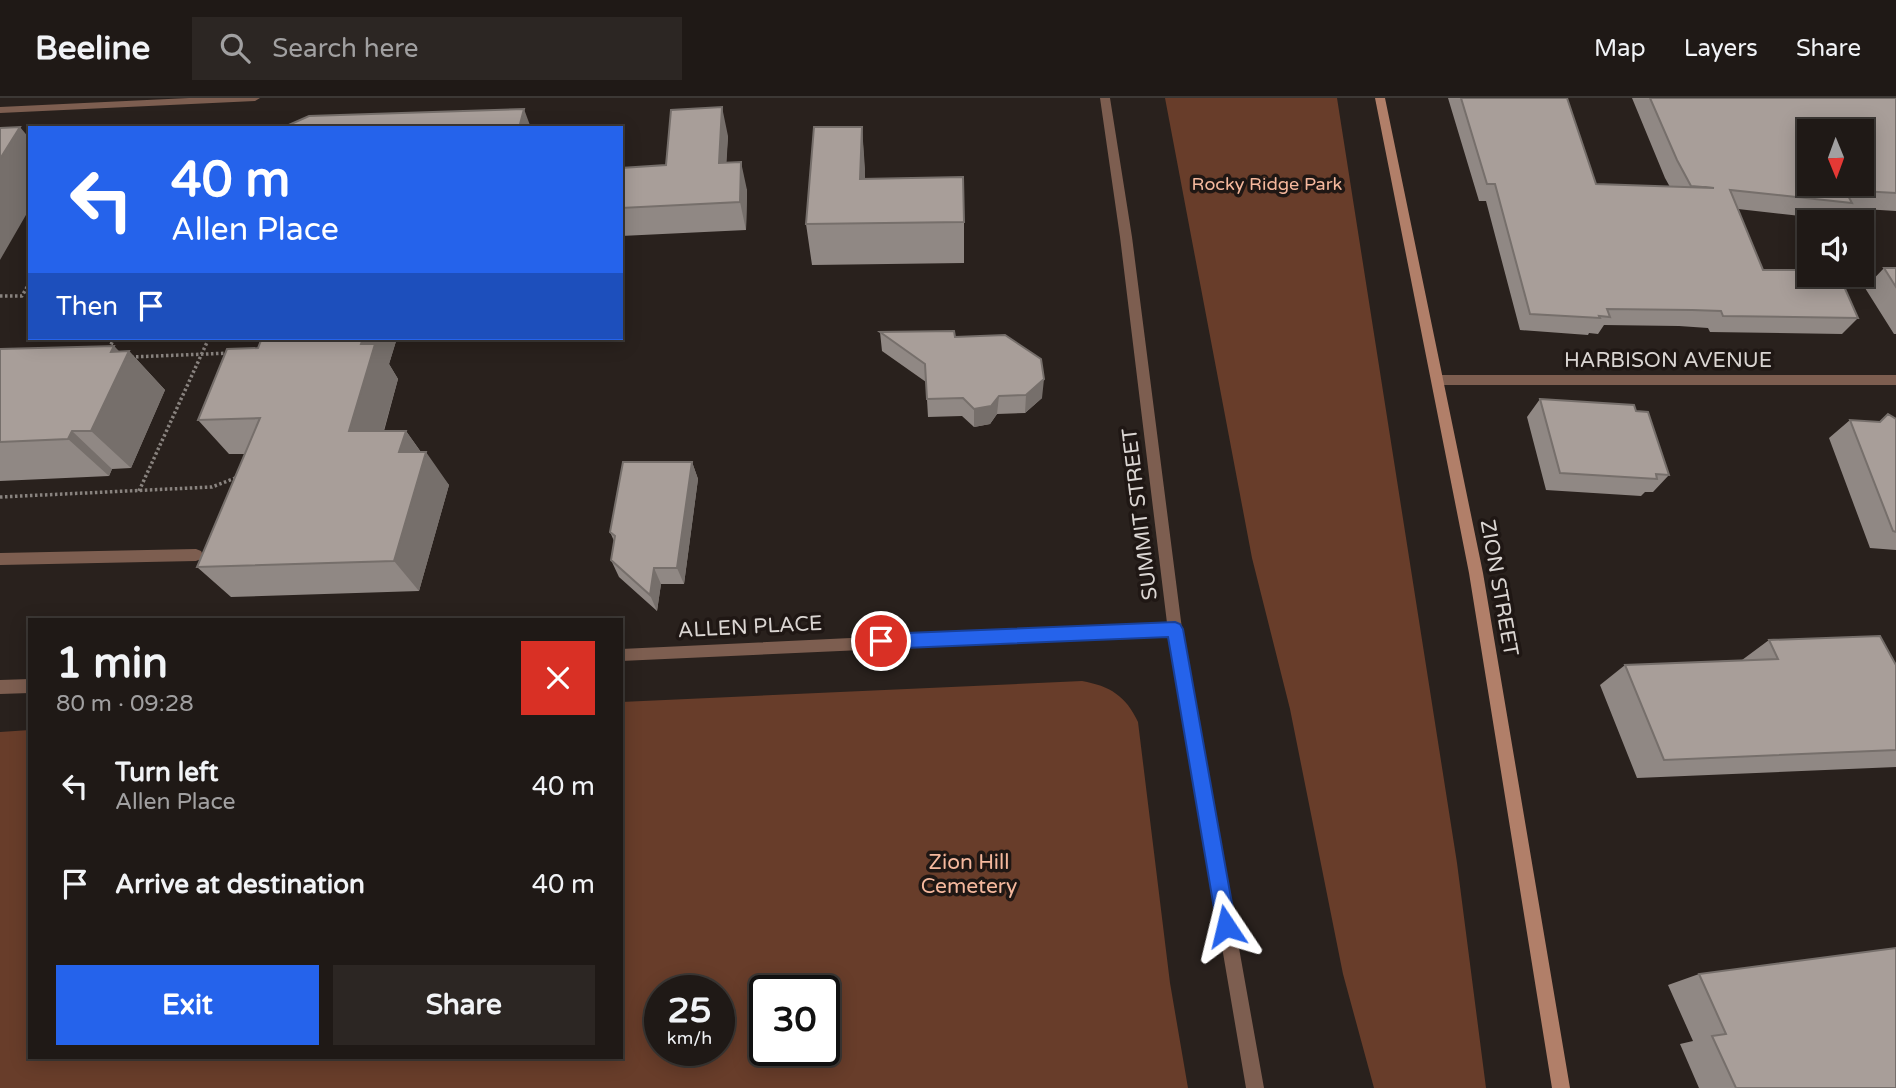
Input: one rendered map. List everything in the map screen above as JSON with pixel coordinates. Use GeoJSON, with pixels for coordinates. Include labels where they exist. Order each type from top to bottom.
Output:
{"type":"FeatureCollection","features":[{"type":"Feature","properties":{"kind":"main road","name":"ZION STREET"},"geometry":{"type":"LineString","coordinates":[[1380,98],[1476,573],[1560,1088]]}},
{"type":"Feature","properties":{"kind":"street"},"geometry":{"type":"LineString","coordinates":[[0,110],[255,98]]}},
{"type":"Feature","properties":{"kind":"street","name":"SUMMIT STREET"},"geometry":{"type":"LineString","coordinates":[[1105,98],[1128,250],[1175,629],[1255,1088]]}},
{"type":"Feature","properties":{"kind":"street","name":"HARBISON AVENUE"},"geometry":{"type":"LineString","coordinates":[[1439,380],[1896,380]]}},
{"type":"Feature","properties":{"kind":"street"},"geometry":{"type":"LineString","coordinates":[[0,559],[196,555]]}},
{"type":"Feature","properties":{"kind":"street","name":"ALLEN PLACE"},"geometry":{"type":"LineString","coordinates":[[623,655],[1175,629]]}},
{"type":"Feature","properties":{"kind":"street"},"geometry":{"type":"LineString","coordinates":[[0,687],[28,686]]}},
{"type":"Feature","properties":{"kind":"path"},"geometry":{"type":"LineString","coordinates":[[22,296],[28,286]]}},
{"type":"Feature","properties":{"kind":"path"},"geometry":{"type":"LineString","coordinates":[[0,296],[28,294]]}},
{"type":"Feature","properties":{"kind":"path"},"geometry":{"type":"LineString","coordinates":[[104,358],[113,340]]}},
{"type":"Feature","properties":{"kind":"path"},"geometry":{"type":"LineString","coordinates":[[139,491],[208,340]]}},
{"type":"Feature","properties":{"kind":"path"},"geometry":{"type":"LineString","coordinates":[[128,357],[241,353]]}},
{"type":"Feature","properties":{"kind":"path"},"geometry":{"type":"LineString","coordinates":[[0,497],[212,487],[248,473]]}},
{"type":"Feature","properties":{"kind":"green space","name":"Rocky Ridge Park"},"geometry":{"type":"Polygon","coordinates":[[[1165,98],[1337,98],[1457,863],[1486,1088],[1374,1088],[1343,974],[1290,709],[1252,558],[1165,98]]]}},
{"type":"Feature","properties":{"kind":"green space","name":"Zion Hill Cemetery"},"geometry":{"type":"Polygon","coordinates":[[[1082,681],[1109,689],[1116,694],[1128,705],[1138,722],[1170,983],[1188,1088],[0,1088],[0,732],[28,730],[28,1059],[623,1059],[623,702],[1082,681]]]}},
{"type":"Feature","properties":{"kind":"building"},"geometry":{"type":"Polygon","coordinates":[[[1461,98],[1567,98],[1596,184],[1714,188],[1691,186],[1650,98],[1896,98],[1896,193],[1874,192],[1874,119],[1797,119],[1797,196],[1848,196],[1852,203],[1730,190],[1763,270],[1797,270],[1797,287],[1844,287],[1858,318],[1723,316],[1721,311],[1692,310],[1607,309],[1610,317],[1599,316],[1600,318],[1530,314],[1495,184],[1487,184],[1461,98]]]}},
{"type":"Feature","properties":{"kind":"building"},"geometry":{"type":"Polygon","coordinates":[[[722,107],[719,163],[741,162],[740,202],[623,208],[623,168],[666,165],[671,110],[722,107]]]}},
{"type":"Feature","properties":{"kind":"building"},"geometry":{"type":"Polygon","coordinates":[[[524,109],[520,126],[286,126],[309,116],[524,109]]]}},
{"type":"Feature","properties":{"kind":"building"},"geometry":{"type":"Polygon","coordinates":[[[20,127],[0,159],[0,128],[20,127]]]}},
{"type":"Feature","properties":{"kind":"building"},"geometry":{"type":"Polygon","coordinates":[[[814,127],[862,127],[860,179],[963,177],[964,222],[806,224],[814,127]]]}},
{"type":"Feature","properties":{"kind":"building"},"geometry":{"type":"Polygon","coordinates":[[[1884,268],[1896,268],[1896,287],[1884,268]]]}},
{"type":"Feature","properties":{"kind":"building"},"geometry":{"type":"Polygon","coordinates":[[[954,331],[955,337],[1005,335],[1041,359],[1044,379],[1026,395],[999,396],[991,406],[974,409],[963,398],[927,399],[925,364],[880,332],[954,331]]]}},
{"type":"Feature","properties":{"kind":"building"},"geometry":{"type":"Polygon","coordinates":[[[261,340],[362,340],[361,344],[375,344],[349,431],[406,431],[399,452],[426,452],[394,561],[197,567],[260,418],[198,420],[227,349],[258,348],[261,340]]]}},
{"type":"Feature","properties":{"kind":"building"},"geometry":{"type":"Polygon","coordinates":[[[114,346],[111,352],[129,351],[91,431],[72,431],[68,439],[0,442],[0,349],[114,346]]]}},
{"type":"Feature","properties":{"kind":"building"},"geometry":{"type":"Polygon","coordinates":[[[1540,399],[1634,405],[1636,411],[1648,412],[1669,475],[1656,474],[1657,479],[1560,473],[1540,399]]]}},
{"type":"Feature","properties":{"kind":"building"},"geometry":{"type":"Polygon","coordinates":[[[1888,414],[1896,419],[1896,532],[1893,531],[1850,420],[1880,422],[1888,414]]]}},
{"type":"Feature","properties":{"kind":"building"},"geometry":{"type":"Polygon","coordinates":[[[623,462],[692,462],[677,568],[654,568],[650,595],[611,560],[615,536],[610,532],[623,462]]]}},
{"type":"Feature","properties":{"kind":"building"},"geometry":{"type":"Polygon","coordinates":[[[1880,636],[1896,665],[1896,750],[1664,760],[1625,665],[1778,659],[1769,640],[1880,636]]]}},
{"type":"Feature","properties":{"kind":"building"},"geometry":{"type":"Polygon","coordinates":[[[1896,948],[1896,1088],[1736,1088],[1712,1036],[1726,1034],[1699,974],[1896,948]]]}},
{"type":"Feature","properties":{"kind":"route"},"geometry":{"type":"LineString","coordinates":[[881,641],[1175,629],[1226,926]]}}]}
